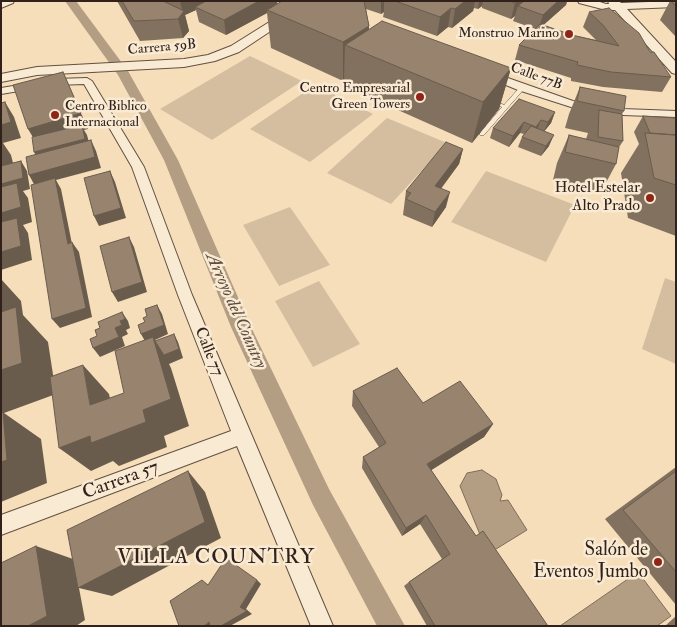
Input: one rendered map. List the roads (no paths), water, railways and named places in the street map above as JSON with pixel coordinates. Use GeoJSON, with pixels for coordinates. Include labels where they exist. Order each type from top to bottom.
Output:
{"type":"FeatureCollection","features":[{"type":"Feature","properties":{"kind":"street"},"geometry":{"type":"LineString","coordinates":[[1,5],[10,1]]}},
{"type":"Feature","properties":{"kind":"street"},"geometry":{"type":"LineString","coordinates":[[583,1],[606,6],[616,4],[676,4]]}},
{"type":"Feature","properties":{"kind":"street","name":"Carrera 59B"},"geometry":{"type":"LineString","coordinates":[[1,70],[36,63],[137,61],[184,63],[211,58],[236,49],[306,3]]}},
{"type":"Feature","properties":{"kind":"street"},"geometry":{"type":"LineString","coordinates":[[616,4],[676,70]]}},
{"type":"Feature","properties":{"kind":"street","name":"Carrera 59B"},"geometry":{"type":"LineString","coordinates":[[1,78],[96,63]]}},
{"type":"Feature","properties":{"kind":"street","name":"Calle 77B"},"geometry":{"type":"LineString","coordinates":[[478,70],[522,88],[571,104],[623,112],[676,114]]}},
{"type":"Feature","properties":{"kind":"street","name":"Calle 77"},"geometry":{"type":"LineString","coordinates":[[1,91],[56,82],[88,82],[138,167],[185,295],[322,626]]}},
{"type":"Feature","properties":{"kind":"street","name":"Carrera 57"},"geometry":{"type":"LineString","coordinates":[[1,525],[242,436]]}},
{"type":"Feature","properties":{"kind":"lane"},"geometry":{"type":"LineString","coordinates":[[482,134],[522,88]]}},
{"type":"Feature","properties":{"kind":"lane"},"geometry":{"type":"LineString","coordinates":[[487,99],[505,107]]}},
{"type":"Feature","properties":{"kind":"waterway","name":"Arroyo del Country"},"geometry":{"type":"LineString","coordinates":[[70,1],[124,74],[171,160],[241,327],[321,497],[392,626]]}},
{"type":"Feature","properties":{"kind":"place","name":"Monstruo Marino"},"geometry":{"type":"Point","coordinates":[569,34]}},
{"type":"Feature","properties":{"kind":"place","name":"Centro Empresarial Green Towers"},"geometry":{"type":"Point","coordinates":[420,97]}},
{"type":"Feature","properties":{"kind":"place","name":"Centro Biblico Internacional"},"geometry":{"type":"Point","coordinates":[55,115]}},
{"type":"Feature","properties":{"kind":"place","name":"Hotel Estelar Alto Prado"},"geometry":{"type":"Point","coordinates":[650,198]}},
{"type":"Feature","properties":{"kind":"place","name":"Salón de Eventos Jumbo"},"geometry":{"type":"Point","coordinates":[658,562]}},
{"type":"Feature","properties":{"kind":"district","name":"VILLA COUNTRY"},"geometry":{"type":"Point","coordinates":[216,558]}}]}
